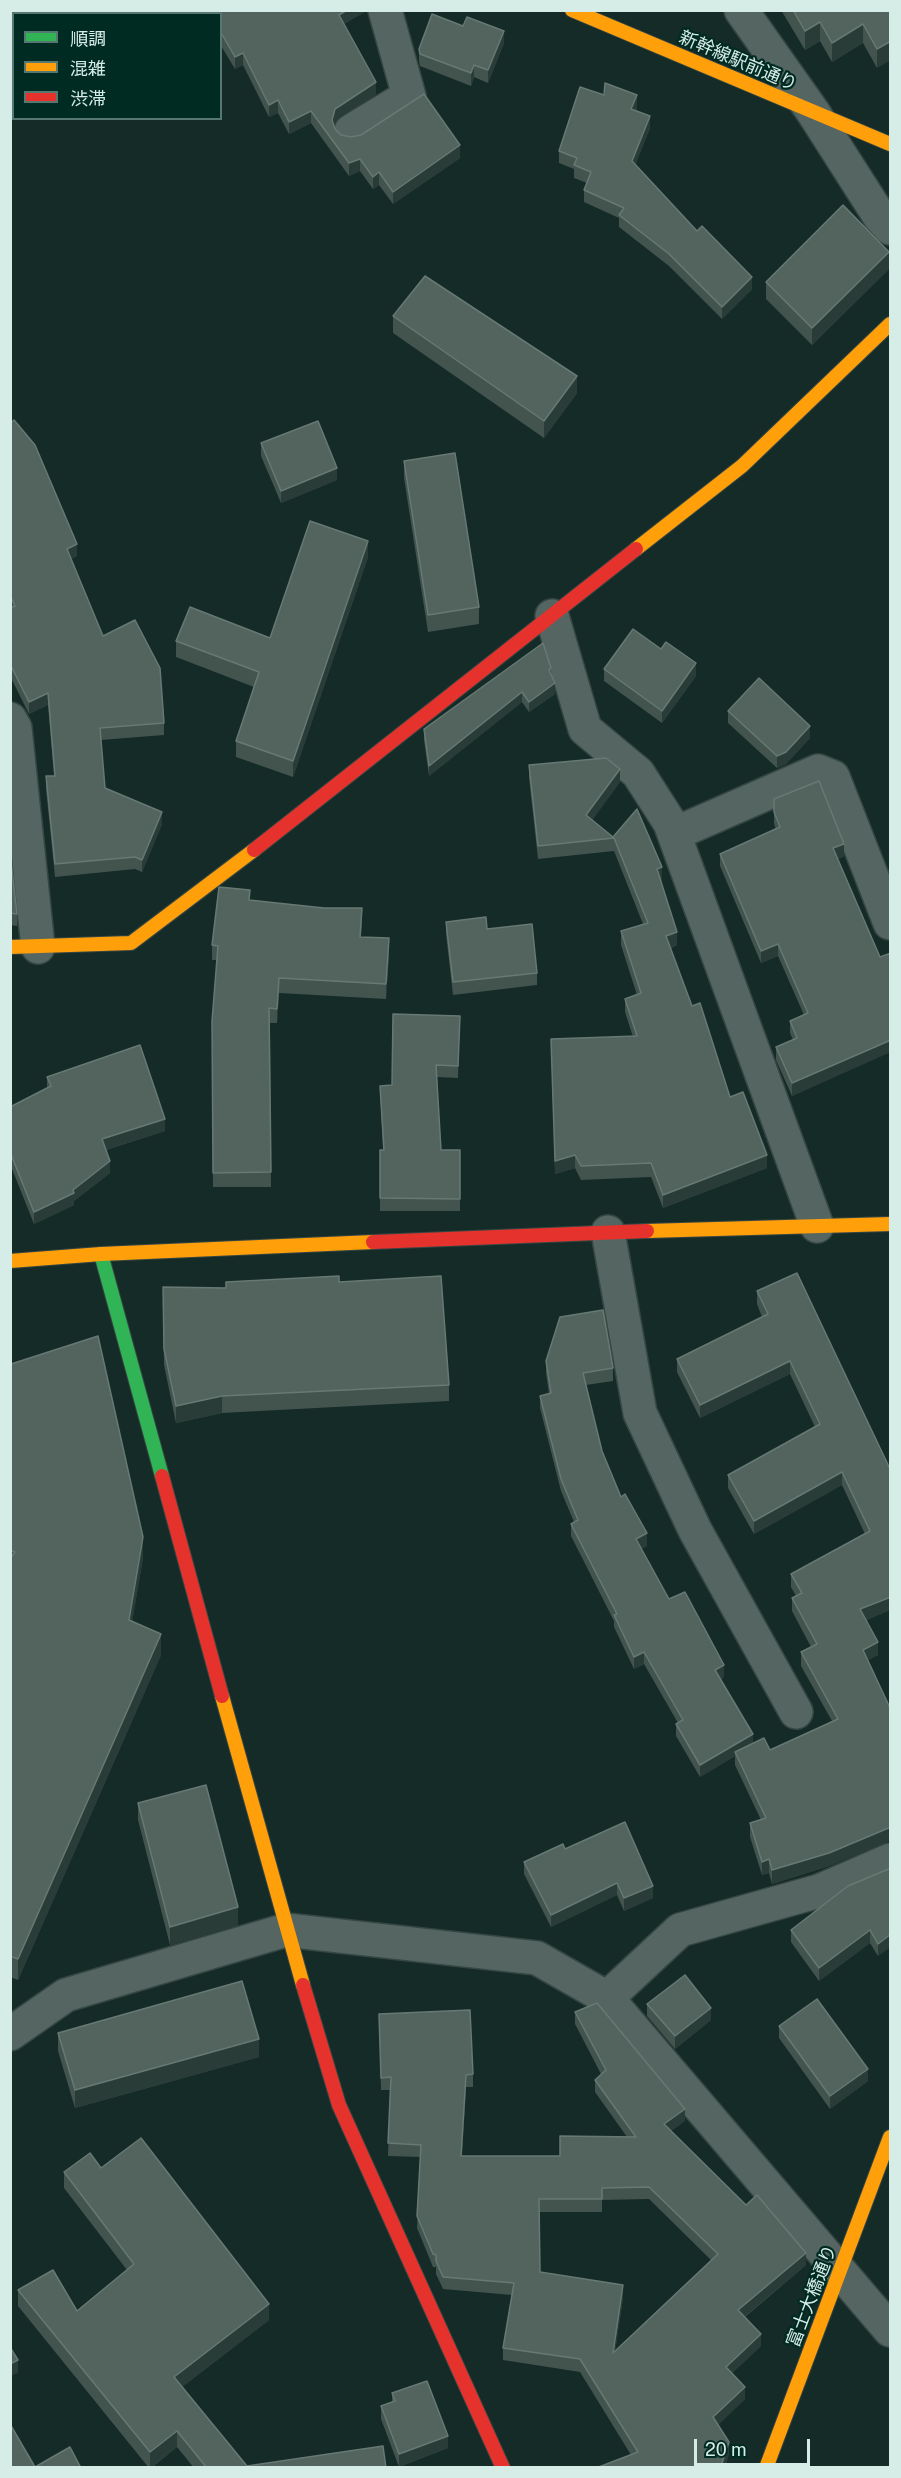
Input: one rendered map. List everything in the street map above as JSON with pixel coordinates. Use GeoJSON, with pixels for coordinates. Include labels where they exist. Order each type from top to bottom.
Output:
{"type":"FeatureCollection","features":[{"type":"Feature","properties":{"kind":"street"},"geometry":{"type":"LineString","coordinates":[[351,131],[409,96],[385,10]]}},
{"type":"Feature","properties":{"kind":"street","name":"新幹線駅前通り"},"geometry":{"type":"LineString","coordinates":[[572,10],[891,144]]}},
{"type":"Feature","properties":{"kind":"street"},"geometry":{"type":"LineString","coordinates":[[745,12],[880,217],[891,228]]}},
{"type":"Feature","properties":{"kind":"street"},"geometry":{"type":"LineString","coordinates":[[10,719],[15,728],[24,947],[131,943],[202,891],[742,466],[891,324]]}},
{"type":"Feature","properties":{"kind":"street"},"geometry":{"type":"LineString","coordinates":[[552,616],[585,729],[638,773],[674,834],[817,1226]]}},
{"type":"Feature","properties":{"kind":"street"},"geometry":{"type":"LineString","coordinates":[[674,834],[818,771],[833,777],[891,923]]}},
{"type":"Feature","properties":{"kind":"street"},"geometry":{"type":"LineString","coordinates":[[10,1261],[101,1254],[608,1232],[891,1224]]}},
{"type":"Feature","properties":{"kind":"street"},"geometry":{"type":"LineString","coordinates":[[608,1232],[640,1413],[695,1530],[796,1712]]}},
{"type":"Feature","properties":{"kind":"street"},"geometry":{"type":"LineString","coordinates":[[101,1254],[286,1930],[339,2105],[503,2468]]}},
{"type":"Feature","properties":{"kind":"street"},"geometry":{"type":"LineString","coordinates":[[607,1998],[680,1930],[819,1891],[891,1860]]}},
{"type":"Feature","properties":{"kind":"street"},"geometry":{"type":"LineString","coordinates":[[10,2034],[66,1995],[286,1930],[537,1958],[607,1998],[891,2330]]}},
{"type":"Feature","properties":{"kind":"street","name":"富士大橋通り"},"geometry":{"type":"LineString","coordinates":[[766,2468],[891,2137]]}},
{"type":"Feature","properties":{"kind":"building"},"geometry":{"type":"Polygon","coordinates":[[[59,10],[117,10],[118,12],[60,12],[59,10]]]}},
{"type":"Feature","properties":{"kind":"building"},"geometry":{"type":"Polygon","coordinates":[[[209,10],[347,10],[339,15],[376,82],[335,109],[332,120],[335,129],[341,135],[351,137],[361,135],[424,94],[460,145],[393,192],[379,172],[373,177],[360,159],[349,163],[311,111],[289,122],[278,100],[269,105],[243,53],[235,57],[222,34],[222,12],[210,12],[209,10]]]}},
{"type":"Feature","properties":{"kind":"building"},"geometry":{"type":"Polygon","coordinates":[[[793,10],[891,10],[891,41],[877,49],[863,24],[832,43],[820,22],[805,31],[793,10]]]}},
{"type":"Feature","properties":{"kind":"building"},"geometry":{"type":"Polygon","coordinates":[[[432,14],[463,26],[467,17],[504,31],[488,70],[474,65],[471,73],[420,54],[419,49],[432,14]]]}},
{"type":"Feature","properties":{"kind":"building"},"geometry":{"type":"Polygon","coordinates":[[[605,83],[637,95],[631,109],[650,116],[632,161],[697,231],[702,226],[752,277],[722,307],[669,254],[619,215],[624,208],[584,190],[591,172],[574,165],[577,158],[559,151],[580,87],[604,95],[605,83]]]}},
{"type":"Feature","properties":{"kind":"building"},"geometry":{"type":"Polygon","coordinates":[[[843,205],[889,252],[812,328],[766,282],[843,205]]]}},
{"type":"Feature","properties":{"kind":"building"},"geometry":{"type":"Polygon","coordinates":[[[425,276],[577,376],[544,421],[393,316],[425,276]]]}},
{"type":"Feature","properties":{"kind":"building"},"geometry":{"type":"Polygon","coordinates":[[[14,420],[35,445],[77,544],[67,549],[103,636],[135,620],[160,668],[164,723],[100,728],[105,788],[162,812],[142,860],[135,857],[55,864],[46,776],[55,776],[48,693],[29,702],[10,664],[10,608],[15,606],[10,595],[10,423],[14,420]]]}},
{"type":"Feature","properties":{"kind":"building"},"geometry":{"type":"Polygon","coordinates":[[[318,421],[337,468],[281,491],[261,443],[318,421]]]}},
{"type":"Feature","properties":{"kind":"building"},"geometry":{"type":"Polygon","coordinates":[[[455,453],[479,607],[428,615],[404,461],[455,453]]]}},
{"type":"Feature","properties":{"kind":"building"},"geometry":{"type":"Polygon","coordinates":[[[310,521],[368,541],[293,761],[236,741],[259,672],[176,641],[190,607],[270,638],[310,521]]]}},
{"type":"Feature","properties":{"kind":"building"},"geometry":{"type":"Polygon","coordinates":[[[633,629],[661,649],[666,642],[696,663],[662,711],[604,669],[633,629]]]}},
{"type":"Feature","properties":{"kind":"building"},"geometry":{"type":"Polygon","coordinates":[[[543,643],[551,668],[549,670],[555,683],[529,702],[522,692],[429,766],[424,729],[543,643]]]}},
{"type":"Feature","properties":{"kind":"building"},"geometry":{"type":"Polygon","coordinates":[[[759,678],[810,726],[786,752],[777,756],[728,711],[759,678]]]}},
{"type":"Feature","properties":{"kind":"building"},"geometry":{"type":"Polygon","coordinates":[[[606,758],[620,769],[586,815],[613,837],[637,809],[662,867],[657,869],[677,932],[666,936],[692,1006],[700,1003],[730,1097],[743,1092],[767,1155],[663,1195],[651,1163],[581,1166],[575,1155],[555,1161],[551,1039],[637,1036],[625,999],[641,993],[621,931],[648,923],[614,838],[538,846],[529,765],[606,758]]]}},
{"type":"Feature","properties":{"kind":"building"},"geometry":{"type":"Polygon","coordinates":[[[819,781],[844,844],[833,848],[880,957],[891,953],[891,1040],[792,1083],[776,1047],[797,1038],[790,1021],[808,1013],[778,944],[761,951],[720,854],[780,827],[774,812],[774,799],[819,781]]]}},
{"type":"Feature","properties":{"kind":"building"},"geometry":{"type":"Polygon","coordinates":[[[10,852],[17,914],[10,913],[10,852]]]}},
{"type":"Feature","properties":{"kind":"building"},"geometry":{"type":"Polygon","coordinates":[[[219,887],[250,890],[249,900],[324,908],[362,908],[360,937],[389,938],[386,984],[279,978],[277,1009],[269,1008],[271,1172],[213,1173],[212,1021],[218,946],[212,945],[219,887]]]}},
{"type":"Feature","properties":{"kind":"building"},"geometry":{"type":"Polygon","coordinates":[[[486,917],[487,929],[532,924],[537,973],[453,982],[446,922],[486,917]]]}},
{"type":"Feature","properties":{"kind":"building"},"geometry":{"type":"Polygon","coordinates":[[[393,1014],[460,1016],[458,1066],[436,1065],[441,1150],[460,1150],[460,1199],[380,1198],[380,1150],[384,1150],[380,1086],[392,1085],[393,1014]]]}},
{"type":"Feature","properties":{"kind":"building"},"geometry":{"type":"Polygon","coordinates":[[[140,1045],[165,1119],[102,1139],[110,1161],[73,1190],[74,1193],[34,1212],[10,1152],[10,1107],[51,1086],[47,1077],[140,1045]]]}},
{"type":"Feature","properties":{"kind":"building"},"geometry":{"type":"Polygon","coordinates":[[[797,1273],[891,1471],[891,1597],[860,1609],[878,1642],[863,1650],[891,1710],[891,1827],[829,1853],[772,1870],[769,1859],[762,1862],[750,1823],[766,1818],[735,1752],[764,1738],[770,1750],[838,1719],[801,1652],[817,1644],[792,1598],[802,1593],[791,1574],[870,1531],[842,1472],[754,1521],[728,1475],[820,1424],[790,1361],[700,1405],[677,1359],[768,1314],[757,1291],[797,1273]]]}},
{"type":"Feature","properties":{"kind":"building"},"geometry":{"type":"Polygon","coordinates":[[[339,1276],[339,1282],[441,1276],[449,1385],[222,1396],[176,1406],[164,1349],[163,1287],[226,1288],[226,1282],[339,1276]]]}},
{"type":"Feature","properties":{"kind":"building"},"geometry":{"type":"Polygon","coordinates":[[[603,1310],[613,1368],[583,1373],[602,1451],[621,1497],[625,1494],[647,1533],[636,1539],[669,1599],[685,1592],[724,1665],[715,1670],[753,1734],[700,1765],[676,1724],[683,1720],[644,1652],[634,1657],[614,1615],[617,1614],[571,1524],[578,1520],[561,1479],[540,1396],[551,1393],[546,1361],[560,1317],[603,1310]]]}},
{"type":"Feature","properties":{"kind":"building"},"geometry":{"type":"Polygon","coordinates":[[[98,1336],[143,1537],[129,1620],[161,1634],[18,1959],[10,1956],[10,1559],[15,1552],[10,1550],[10,1367],[11,1364],[98,1336]]]}},
{"type":"Feature","properties":{"kind":"building"},"geometry":{"type":"Polygon","coordinates":[[[206,1785],[238,1907],[170,1927],[138,1803],[206,1785]]]}},
{"type":"Feature","properties":{"kind":"building"},"geometry":{"type":"Polygon","coordinates":[[[625,1822],[653,1886],[624,1898],[617,1883],[551,1915],[524,1862],[563,1844],[565,1849],[625,1822]]]}},
{"type":"Feature","properties":{"kind":"building"},"geometry":{"type":"Polygon","coordinates":[[[891,1868],[891,1934],[878,1944],[870,1930],[819,1968],[791,1930],[848,1886],[891,1868]]]}},
{"type":"Feature","properties":{"kind":"building"},"geometry":{"type":"Polygon","coordinates":[[[685,1975],[711,2008],[675,2036],[647,2004],[685,1975]]]}},
{"type":"Feature","properties":{"kind":"building"},"geometry":{"type":"Polygon","coordinates":[[[242,1981],[259,2039],[75,2090],[58,2033],[242,1981]]]}},
{"type":"Feature","properties":{"kind":"building"},"geometry":{"type":"Polygon","coordinates":[[[817,1999],[868,2069],[830,2096],[779,2026],[817,1999]]]}},
{"type":"Feature","properties":{"kind":"building"},"geometry":{"type":"Polygon","coordinates":[[[597,2003],[685,2109],[664,2124],[746,2205],[757,2195],[806,2253],[738,2310],[761,2334],[726,2367],[745,2387],[713,2417],[729,2442],[719,2468],[596,2468],[638,2452],[580,2359],[503,2348],[514,2283],[443,2277],[436,2261],[436,2255],[433,2254],[417,2216],[421,2145],[388,2143],[391,2077],[381,2078],[379,2014],[470,2010],[473,2074],[466,2075],[461,2156],[560,2156],[560,2136],[636,2137],[595,2080],[606,2070],[575,2012],[597,2003]],[[649,2187],[602,2188],[602,2199],[539,2199],[540,2272],[623,2285],[613,2353],[718,2254],[649,2187]]]}},
{"type":"Feature","properties":{"kind":"building"},"geometry":{"type":"Polygon","coordinates":[[[141,2138],[269,2304],[174,2377],[247,2466],[383,2446],[386,2468],[207,2468],[177,2431],[150,2452],[18,2290],[53,2270],[77,2311],[134,2264],[64,2172],[90,2153],[101,2168],[141,2138]]]}},
{"type":"Feature","properties":{"kind":"building"},"geometry":{"type":"Polygon","coordinates":[[[10,2347],[18,2360],[10,2364],[10,2347]]]}},
{"type":"Feature","properties":{"kind":"building"},"geometry":{"type":"Polygon","coordinates":[[[427,2381],[448,2436],[399,2454],[381,2406],[395,2401],[392,2393],[427,2381]]]}},
{"type":"Feature","properties":{"kind":"building"},"geometry":{"type":"Polygon","coordinates":[[[10,2424],[35,2467],[70,2447],[81,2468],[10,2468],[10,2424]]]}},
{"type":"Feature","properties":{"kind":"traffic: fast"},"geometry":{"type":"LineString","coordinates":[[101,1254],[162,1476]]}},
{"type":"Feature","properties":{"kind":"traffic: slow"},"geometry":{"type":"LineString","coordinates":[[572,10],[890,144]]}},
{"type":"Feature","properties":{"kind":"traffic: slow"},"geometry":{"type":"LineString","coordinates":[[636,549],[742,466],[890,324]]}},
{"type":"Feature","properties":{"kind":"traffic: slow"},"geometry":{"type":"LineString","coordinates":[[10,947],[131,943],[254,850]]}},
{"type":"Feature","properties":{"kind":"traffic: slow"},"geometry":{"type":"LineString","coordinates":[[647,1231],[890,1224]]}},
{"type":"Feature","properties":{"kind":"traffic: slow"},"geometry":{"type":"LineString","coordinates":[[10,1261],[101,1254],[373,1242]]}},
{"type":"Feature","properties":{"kind":"traffic: slow"},"geometry":{"type":"LineString","coordinates":[[222,1696],[303,1985]]}},
{"type":"Feature","properties":{"kind":"traffic: slow"},"geometry":{"type":"LineString","coordinates":[[766,2468],[890,2137]]}},
{"type":"Feature","properties":{"kind":"traffic: jam"},"geometry":{"type":"LineString","coordinates":[[254,850],[636,549]]}},
{"type":"Feature","properties":{"kind":"traffic: jam"},"geometry":{"type":"LineString","coordinates":[[373,1242],[647,1231]]}},
{"type":"Feature","properties":{"kind":"traffic: jam"},"geometry":{"type":"LineString","coordinates":[[162,1476],[222,1696]]}},
{"type":"Feature","properties":{"kind":"traffic: jam"},"geometry":{"type":"LineString","coordinates":[[303,1985],[339,2105],[503,2468]]}}]}
